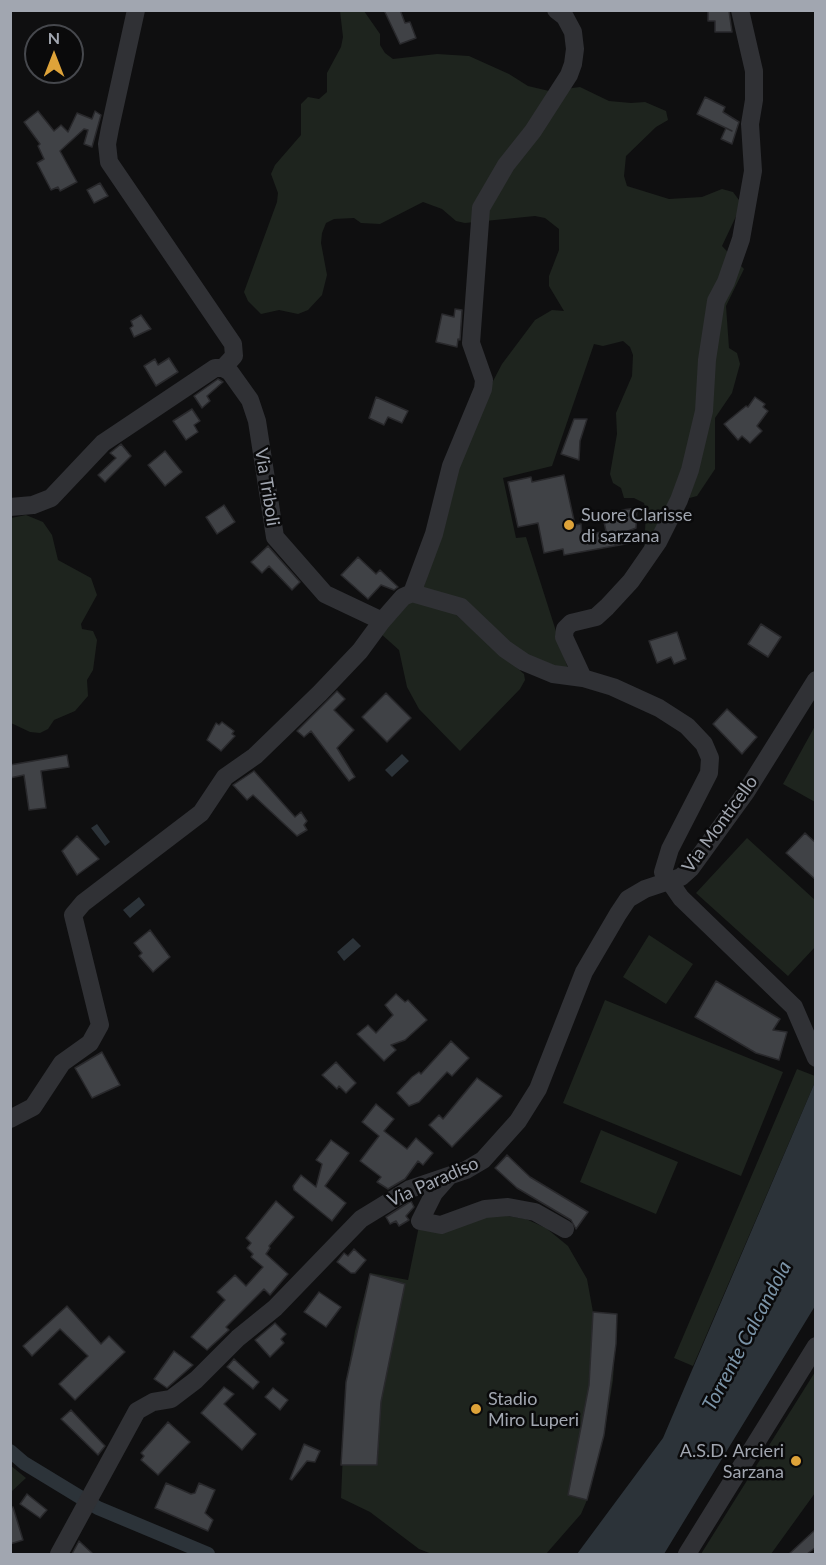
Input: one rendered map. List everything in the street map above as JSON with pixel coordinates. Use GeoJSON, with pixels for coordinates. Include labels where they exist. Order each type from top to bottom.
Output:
{"type":"FeatureCollection","features":[{"type":"Feature","properties":{"kind":"street"},"geometry":{"type":"LineString","coordinates":[[10,507],[33,505],[51,498],[103,442],[215,368],[223,368],[234,356],[233,344],[109,162],[107,144],[136,10]]}},
{"type":"Feature","properties":{"kind":"street"},"geometry":{"type":"LineString","coordinates":[[412,593],[434,534],[451,465],[483,389],[484,380],[471,343],[481,208],[501,173],[533,131],[569,75],[573,64],[575,50],[573,32],[565,17],[556,10]]}},
{"type":"Feature","properties":{"kind":"street"},"geometry":{"type":"LineString","coordinates":[[583,678],[564,637],[565,629],[571,623],[596,617],[607,608],[631,581],[658,542],[679,500],[690,470],[704,411],[707,360],[716,301],[726,282],[741,239],[753,171],[750,124],[754,100],[754,71],[740,10]]}},
{"type":"Feature","properties":{"kind":"street","name":"Via Triboli"},"geometry":{"type":"LineString","coordinates":[[223,368],[230,372],[243,388],[257,421],[275,537],[325,594],[382,621]]}},
{"type":"Feature","properties":{"kind":"street"},"geometry":{"type":"LineString","coordinates":[[10,1119],[33,1107],[62,1063],[90,1043],[100,1025],[73,915],[83,903],[201,813],[225,777],[255,756],[313,700],[360,651],[403,597],[412,593],[461,607],[505,649],[524,662],[553,674],[583,678],[614,687],[659,708],[687,726],[707,750],[710,772],[670,849],[663,873],[666,880]]}},
{"type":"Feature","properties":{"kind":"street","name":"Via Monticello"},"geometry":{"type":"LineString","coordinates":[[816,680],[721,830],[686,874],[666,880],[794,1007],[816,1059]]}},
{"type":"Feature","properties":{"kind":"street","name":"Via Paradiso"},"geometry":{"type":"LineString","coordinates":[[59,1554],[137,1411],[153,1402],[171,1399],[196,1380],[274,1308],[361,1219],[410,1189],[483,1160],[518,1121],[538,1089],[584,972],[618,914],[628,899],[666,880]]}},
{"type":"Feature","properties":{"kind":"street"},"geometry":{"type":"LineString","coordinates":[[450,1175],[434,1193],[420,1221],[441,1225],[485,1209],[508,1207],[535,1212],[565,1229]]}},
{"type":"Feature","properties":{"kind":"street"},"geometry":{"type":"LineString","coordinates":[[687,1554],[816,1346]]}},
{"type":"Feature","properties":{"kind":"shaded area"},"geometry":{"type":"Polygon","coordinates":[[[340,11],[364,11],[380,34],[380,45],[393,59],[437,54],[469,56],[509,74],[528,86],[549,91],[580,87],[609,101],[645,102],[666,111],[668,120],[656,127],[626,156],[624,176],[627,186],[669,199],[702,197],[722,189],[733,192],[739,200],[739,210],[722,246],[744,269],[726,306],[729,348],[737,353],[740,364],[732,393],[715,418],[715,469],[697,496],[671,503],[644,551],[646,511],[644,503],[634,498],[624,498],[621,488],[613,483],[610,474],[617,434],[616,413],[632,376],[633,355],[630,347],[623,341],[603,346],[594,344],[552,466],[503,478],[516,538],[526,537],[569,672],[536,663],[423,590],[455,466],[491,385],[502,364],[535,320],[552,310],[564,311],[549,286],[549,276],[559,250],[559,229],[545,218],[535,216],[465,223],[456,221],[442,209],[423,202],[380,224],[361,223],[354,218],[334,219],[326,223],[322,233],[321,243],[327,275],[322,295],[308,310],[298,314],[279,310],[261,314],[248,301],[244,292],[277,202],[278,193],[271,174],[275,165],[301,135],[301,104],[308,97],[319,99],[327,92],[327,73],[341,47],[343,37],[340,11]]]}},
{"type":"Feature","properties":{"kind":"shaded area"},"geometry":{"type":"Polygon","coordinates":[[[26,515],[43,522],[52,535],[58,560],[91,578],[97,595],[81,624],[82,629],[93,631],[97,640],[93,670],[87,680],[88,696],[75,711],[54,720],[48,729],[40,733],[30,732],[11,723],[11,518],[26,515]]]}},
{"type":"Feature","properties":{"kind":"shaded area"},"geometry":{"type":"Polygon","coordinates":[[[409,599],[446,606],[524,674],[525,680],[520,689],[460,751],[419,709],[407,687],[399,650],[380,633],[409,599]]]}},
{"type":"Feature","properties":{"kind":"shaded area"},"geometry":{"type":"Polygon","coordinates":[[[815,726],[816,802],[783,784],[815,726]]]}},
{"type":"Feature","properties":{"kind":"shaded area"},"geometry":{"type":"Polygon","coordinates":[[[747,838],[815,900],[815,947],[788,976],[696,893],[747,838]]]}},
{"type":"Feature","properties":{"kind":"shaded area"},"geometry":{"type":"Polygon","coordinates":[[[649,935],[693,964],[666,1004],[623,977],[649,935]]]}},
{"type":"Feature","properties":{"kind":"shaded area"},"geometry":{"type":"Polygon","coordinates":[[[605,1000],[783,1072],[741,1176],[563,1103],[605,1000]]]}},
{"type":"Feature","properties":{"kind":"shaded area"},"geometry":{"type":"Polygon","coordinates":[[[797,1069],[815,1076],[815,1082],[693,1366],[674,1358],[797,1069]]]}},
{"type":"Feature","properties":{"kind":"shaded area"},"geometry":{"type":"Polygon","coordinates":[[[601,1130],[678,1162],[656,1214],[580,1182],[601,1130]]]}},
{"type":"Feature","properties":{"kind":"shaded area","name":"Stadio Miro Luperi"},"geometry":{"type":"Polygon","coordinates":[[[501,1215],[526,1219],[546,1228],[568,1246],[587,1279],[593,1312],[617,1314],[613,1380],[604,1435],[587,1500],[581,1514],[546,1554],[432,1554],[419,1549],[370,1512],[341,1498],[346,1382],[355,1331],[370,1273],[408,1280],[420,1221],[501,1215]]]}},
{"type":"Feature","properties":{"kind":"shaded area"},"geometry":{"type":"Polygon","coordinates":[[[815,1372],[815,1493],[771,1554],[701,1554],[815,1372]]]}},
{"type":"Feature","properties":{"kind":"shaded area"},"geometry":{"type":"Polygon","coordinates":[[[10,1465],[26,1478],[11,1492],[10,1492],[10,1465]]]}},
{"type":"Feature","properties":{"kind":"water"},"geometry":{"type":"Polygon","coordinates":[[[402,754],[409,761],[392,777],[385,770],[402,754]]]}},
{"type":"Feature","properties":{"kind":"water"},"geometry":{"type":"Polygon","coordinates":[[[97,824],[110,842],[105,846],[91,828],[97,824]]]}},
{"type":"Feature","properties":{"kind":"water"},"geometry":{"type":"Polygon","coordinates":[[[139,897],[145,905],[130,918],[123,910],[139,897]]]}},
{"type":"Feature","properties":{"kind":"water"},"geometry":{"type":"Polygon","coordinates":[[[353,938],[361,946],[344,961],[337,952],[353,938]]]}},
{"type":"Feature","properties":{"kind":"water","name":"Torrente Calcandola"},"geometry":{"type":"Polygon","coordinates":[[[815,1082],[815,1306],[664,1554],[577,1554],[663,1438],[815,1082]]]}},
{"type":"Feature","properties":{"kind":"building"},"geometry":{"type":"Polygon","coordinates":[[[384,10],[400,10],[405,23],[410,22],[416,38],[400,44],[384,10]]]}},
{"type":"Feature","properties":{"kind":"building"},"geometry":{"type":"Polygon","coordinates":[[[708,11],[729,11],[732,32],[715,32],[715,21],[708,21],[708,11]]]}},
{"type":"Feature","properties":{"kind":"building"},"geometry":{"type":"Polygon","coordinates":[[[705,97],[725,107],[723,112],[739,122],[732,144],[721,139],[726,128],[697,114],[705,97]]]}},
{"type":"Feature","properties":{"kind":"building"},"geometry":{"type":"Polygon","coordinates":[[[38,111],[54,131],[61,125],[68,132],[77,113],[92,119],[95,111],[101,115],[92,147],[84,144],[88,130],[84,129],[60,151],[77,182],[60,191],[58,187],[51,190],[37,163],[44,159],[38,146],[40,144],[24,122],[38,111]]]}},
{"type":"Feature","properties":{"kind":"building"},"geometry":{"type":"Polygon","coordinates":[[[100,183],[108,196],[94,203],[87,190],[100,183]]]}},
{"type":"Feature","properties":{"kind":"building"},"geometry":{"type":"Polygon","coordinates":[[[455,309],[462,310],[460,340],[458,339],[457,347],[436,342],[442,314],[454,317],[455,309]]]}},
{"type":"Feature","properties":{"kind":"building"},"geometry":{"type":"Polygon","coordinates":[[[141,315],[151,329],[134,337],[130,328],[133,326],[131,321],[141,315]]]}},
{"type":"Feature","properties":{"kind":"building"},"geometry":{"type":"Polygon","coordinates":[[[169,358],[178,372],[156,386],[144,366],[155,359],[158,365],[169,358]]]}},
{"type":"Feature","properties":{"kind":"building"},"geometry":{"type":"Polygon","coordinates":[[[218,379],[223,382],[207,396],[210,401],[202,408],[194,396],[218,379]]]}},
{"type":"Feature","properties":{"kind":"building"},"geometry":{"type":"Polygon","coordinates":[[[376,397],[408,411],[402,423],[388,417],[384,425],[369,418],[376,397]]]}},
{"type":"Feature","properties":{"kind":"building"},"geometry":{"type":"Polygon","coordinates":[[[755,397],[765,404],[763,407],[768,411],[757,426],[762,431],[750,443],[742,436],[738,440],[724,424],[746,406],[748,407],[755,397]]]}},
{"type":"Feature","properties":{"kind":"building"},"geometry":{"type":"Polygon","coordinates":[[[192,409],[200,421],[194,425],[198,432],[186,440],[173,421],[192,409]]]}},
{"type":"Feature","properties":{"kind":"building"},"geometry":{"type":"Polygon","coordinates":[[[574,419],[587,419],[580,441],[579,460],[561,454],[574,419]]]}},
{"type":"Feature","properties":{"kind":"building"},"geometry":{"type":"Polygon","coordinates":[[[121,444],[131,456],[105,482],[98,475],[116,458],[110,453],[121,444]]]}},
{"type":"Feature","properties":{"kind":"building"},"geometry":{"type":"Polygon","coordinates":[[[165,451],[182,472],[165,486],[148,465],[165,451]]]}},
{"type":"Feature","properties":{"kind":"building"},"geometry":{"type":"Polygon","coordinates":[[[564,475],[575,525],[581,524],[582,536],[606,531],[604,522],[623,518],[622,510],[637,508],[636,528],[628,531],[631,543],[564,555],[563,549],[544,553],[538,523],[518,527],[508,482],[531,477],[532,482],[564,475]]]}},
{"type":"Feature","properties":{"kind":"building"},"geometry":{"type":"Polygon","coordinates":[[[224,505],[235,522],[217,534],[206,517],[224,505]]]}},
{"type":"Feature","properties":{"kind":"building"},"geometry":{"type":"Polygon","coordinates":[[[268,546],[300,582],[292,590],[269,566],[262,573],[251,562],[268,546]]]}},
{"type":"Feature","properties":{"kind":"building"},"geometry":{"type":"Polygon","coordinates":[[[358,557],[376,574],[380,570],[398,587],[394,590],[381,585],[368,599],[341,575],[358,557]]]}},
{"type":"Feature","properties":{"kind":"building"},"geometry":{"type":"Polygon","coordinates":[[[761,624],[781,637],[768,657],[748,644],[761,624]]]}},
{"type":"Feature","properties":{"kind":"building"},"geometry":{"type":"Polygon","coordinates":[[[677,632],[686,659],[674,664],[671,657],[657,663],[649,641],[677,632]]]}},
{"type":"Feature","properties":{"kind":"building"},"geometry":{"type":"Polygon","coordinates":[[[337,691],[345,699],[334,710],[354,730],[337,748],[355,777],[349,781],[311,731],[304,737],[297,731],[337,691]]]}},
{"type":"Feature","properties":{"kind":"building"},"geometry":{"type":"Polygon","coordinates":[[[386,693],[411,718],[387,742],[362,717],[386,693]]]}},
{"type":"Feature","properties":{"kind":"building"},"geometry":{"type":"Polygon","coordinates":[[[727,709],[757,737],[742,754],[713,724],[727,709]]]}},
{"type":"Feature","properties":{"kind":"building"},"geometry":{"type":"Polygon","coordinates":[[[222,722],[234,731],[232,734],[235,736],[221,751],[207,740],[216,723],[219,725],[222,722]]]}},
{"type":"Feature","properties":{"kind":"building"},"geometry":{"type":"Polygon","coordinates":[[[67,755],[69,767],[41,771],[46,808],[29,810],[24,775],[10,778],[10,765],[67,755]]]}},
{"type":"Feature","properties":{"kind":"building"},"geometry":{"type":"Polygon","coordinates":[[[254,771],[295,817],[301,812],[307,821],[304,825],[307,830],[297,836],[253,795],[247,800],[233,785],[254,771]]]}},
{"type":"Feature","properties":{"kind":"building"},"geometry":{"type":"Polygon","coordinates":[[[805,833],[816,843],[816,880],[786,853],[805,833]]]}},
{"type":"Feature","properties":{"kind":"building"},"geometry":{"type":"Polygon","coordinates":[[[77,836],[99,859],[77,875],[62,851],[77,836]]]}},
{"type":"Feature","properties":{"kind":"building"},"geometry":{"type":"Polygon","coordinates":[[[150,930],[170,957],[153,972],[139,956],[142,953],[134,943],[150,930]]]}},
{"type":"Feature","properties":{"kind":"building"},"geometry":{"type":"Polygon","coordinates":[[[716,981],[780,1019],[773,1030],[787,1032],[779,1060],[756,1053],[695,1017],[716,981]]]}},
{"type":"Feature","properties":{"kind":"building"},"geometry":{"type":"Polygon","coordinates":[[[396,994],[405,1002],[408,1000],[427,1020],[405,1040],[391,1045],[396,1050],[384,1061],[357,1034],[368,1025],[376,1033],[393,1015],[385,1005],[396,994]]]}},
{"type":"Feature","properties":{"kind":"building"},"geometry":{"type":"Polygon","coordinates":[[[451,1041],[469,1058],[452,1076],[447,1072],[419,1102],[409,1106],[397,1093],[412,1077],[419,1072],[421,1074],[451,1041]]]}},
{"type":"Feature","properties":{"kind":"building"},"geometry":{"type":"Polygon","coordinates":[[[102,1052],[120,1085],[92,1098],[75,1068],[102,1052]]]}},
{"type":"Feature","properties":{"kind":"building"},"geometry":{"type":"Polygon","coordinates":[[[336,1062],[356,1083],[346,1093],[339,1086],[337,1089],[322,1075],[336,1062]]]}},
{"type":"Feature","properties":{"kind":"building"},"geometry":{"type":"Polygon","coordinates":[[[477,1078],[502,1096],[452,1147],[429,1125],[439,1115],[443,1119],[477,1078]]]}},
{"type":"Feature","properties":{"kind":"building"},"geometry":{"type":"Polygon","coordinates":[[[376,1104],[394,1119],[384,1131],[407,1149],[416,1138],[433,1153],[423,1165],[418,1161],[405,1179],[388,1189],[377,1182],[381,1177],[360,1161],[379,1136],[362,1122],[376,1104]]]}},
{"type":"Feature","properties":{"kind":"building"},"geometry":{"type":"Polygon","coordinates":[[[331,1140],[349,1153],[325,1186],[346,1203],[332,1221],[294,1190],[293,1186],[301,1175],[316,1187],[322,1164],[316,1160],[331,1140]]]}},
{"type":"Feature","properties":{"kind":"building"},"geometry":{"type":"Polygon","coordinates":[[[507,1155],[530,1177],[588,1212],[576,1229],[571,1220],[517,1188],[495,1168],[507,1155]]]}},
{"type":"Feature","properties":{"kind":"building"},"geometry":{"type":"Polygon","coordinates":[[[276,1201],[294,1217],[269,1246],[266,1254],[288,1274],[270,1295],[264,1289],[226,1327],[229,1330],[207,1350],[191,1337],[225,1300],[217,1292],[235,1275],[246,1286],[263,1267],[251,1257],[253,1254],[247,1248],[251,1243],[246,1238],[276,1201]]]}},
{"type":"Feature","properties":{"kind":"building"},"geometry":{"type":"Polygon","coordinates":[[[411,1201],[414,1207],[406,1216],[409,1220],[399,1226],[396,1221],[390,1224],[386,1217],[411,1201]]]}},
{"type":"Feature","properties":{"kind":"building"},"geometry":{"type":"Polygon","coordinates":[[[354,1249],[366,1260],[355,1273],[351,1273],[337,1262],[344,1253],[348,1256],[354,1249]]]}},
{"type":"Feature","properties":{"kind":"building"},"geometry":{"type":"Polygon","coordinates":[[[370,1274],[405,1284],[381,1402],[377,1465],[341,1465],[346,1382],[370,1274]]]}},
{"type":"Feature","properties":{"kind":"building"},"geometry":{"type":"Polygon","coordinates":[[[319,1292],[341,1307],[326,1327],[304,1312],[319,1292]]]}},
{"type":"Feature","properties":{"kind":"building"},"geometry":{"type":"Polygon","coordinates":[[[67,1306],[101,1344],[109,1336],[125,1352],[75,1400],[59,1384],[88,1356],[60,1329],[32,1356],[23,1346],[67,1306]]]}},
{"type":"Feature","properties":{"kind":"building"},"geometry":{"type":"Polygon","coordinates":[[[593,1312],[617,1314],[616,1344],[604,1435],[587,1500],[568,1495],[589,1385],[593,1312]]]}},
{"type":"Feature","properties":{"kind":"building"},"geometry":{"type":"Polygon","coordinates":[[[275,1323],[286,1334],[281,1339],[284,1343],[270,1357],[255,1340],[275,1323]]]}},
{"type":"Feature","properties":{"kind":"building"},"geometry":{"type":"Polygon","coordinates":[[[174,1351],[193,1365],[167,1388],[154,1379],[174,1351]]]}},
{"type":"Feature","properties":{"kind":"building"},"geometry":{"type":"Polygon","coordinates":[[[234,1359],[259,1382],[253,1389],[227,1367],[234,1359]]]}},
{"type":"Feature","properties":{"kind":"building"},"geometry":{"type":"Polygon","coordinates":[[[224,1387],[234,1394],[224,1404],[256,1434],[242,1450],[201,1413],[224,1387]]]}},
{"type":"Feature","properties":{"kind":"building"},"geometry":{"type":"Polygon","coordinates":[[[273,1388],[288,1400],[280,1410],[265,1397],[273,1388]]]}},
{"type":"Feature","properties":{"kind":"building"},"geometry":{"type":"Polygon","coordinates":[[[71,1410],[105,1446],[98,1455],[61,1419],[71,1410]]]}},
{"type":"Feature","properties":{"kind":"building"},"geometry":{"type":"Polygon","coordinates":[[[168,1422],[190,1442],[158,1475],[141,1460],[144,1456],[141,1453],[168,1422]]]}},
{"type":"Feature","properties":{"kind":"building"},"geometry":{"type":"Polygon","coordinates":[[[304,1444],[320,1451],[315,1462],[307,1461],[292,1480],[290,1479],[304,1444]]]}},
{"type":"Feature","properties":{"kind":"building"},"geometry":{"type":"Polygon","coordinates":[[[166,1483],[191,1494],[195,1493],[199,1483],[215,1490],[205,1513],[213,1520],[208,1531],[155,1508],[166,1483]]]}},
{"type":"Feature","properties":{"kind":"building"},"geometry":{"type":"Polygon","coordinates":[[[27,1494],[47,1510],[40,1518],[20,1504],[27,1494]]]}},
{"type":"Feature","properties":{"kind":"building"},"geometry":{"type":"Polygon","coordinates":[[[13,1507],[23,1540],[10,1544],[10,1508],[13,1507]]]}},
{"type":"Feature","properties":{"kind":"building"},"geometry":{"type":"Polygon","coordinates":[[[816,1529],[816,1547],[807,1554],[789,1554],[816,1529]]]}},
{"type":"Feature","properties":{"kind":"building"},"geometry":{"type":"Polygon","coordinates":[[[79,1541],[93,1554],[72,1554],[79,1541]]]}},
{"type":"Feature","properties":{"kind":"waterway"},"geometry":{"type":"LineString","coordinates":[[10,1451],[24,1463],[98,1508],[208,1554]]}},
{"type":"Feature","properties":{"kind":"place","name":"Suore Clarisse di sarzana"},"geometry":{"type":"Point","coordinates":[569,525]}},
{"type":"Feature","properties":{"kind":"place","name":"Stadio Miro Luperi"},"geometry":{"type":"Point","coordinates":[476,1409]}},
{"type":"Feature","properties":{"kind":"place","name":"A.S.D. Arcieri Sarzana"},"geometry":{"type":"Point","coordinates":[796,1461]}}]}
